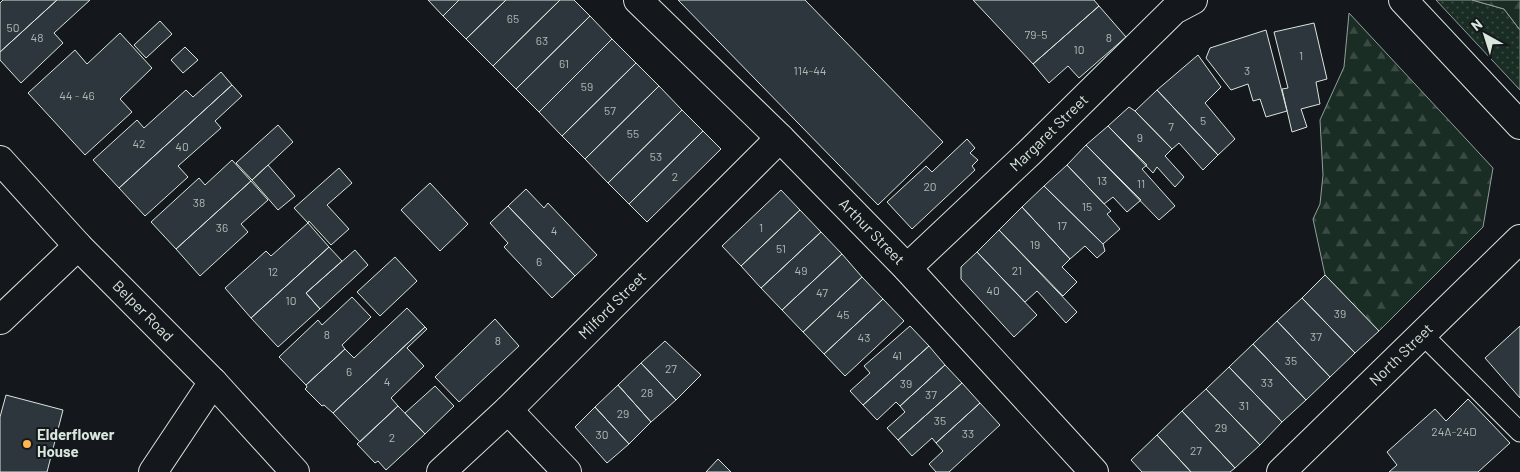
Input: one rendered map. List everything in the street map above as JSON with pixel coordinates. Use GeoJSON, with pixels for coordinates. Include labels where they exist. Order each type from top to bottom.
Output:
{"type":"FeatureCollection","features":[{"type":"Feature","properties":{"kind":"street","name":"Arthur Street"},"geometry":{"type":"LineString","coordinates":[[638,0],[780,138],[907,268],[1094,472]]}},
{"type":"Feature","properties":{"kind":"street"},"geometry":{"type":"LineString","coordinates":[[1403,0],[1520,125]]}},
{"type":"Feature","properties":{"kind":"street","name":"Margaret Street"},"geometry":{"type":"LineString","coordinates":[[907,268],[1030,152],[1177,3]]}},
{"type":"Feature","properties":{"kind":"street","name":"Milford Street"},"geometry":{"type":"LineString","coordinates":[[441,472],[508,410],[780,138]]}},
{"type":"Feature","properties":{"kind":"street","name":"Belper Road"},"geometry":{"type":"LineString","coordinates":[[0,160],[78,246],[213,382]]}},
{"type":"Feature","properties":{"kind":"street","name":"North Street"},"geometry":{"type":"LineString","coordinates":[[1281,472],[1520,239]]}},
{"type":"Feature","properties":{"kind":"street"},"geometry":{"type":"LineString","coordinates":[[0,320],[78,246]]}},
{"type":"Feature","properties":{"kind":"street"},"geometry":{"type":"LineString","coordinates":[[153,472],[213,382],[295,472]]}},
{"type":"Feature","properties":{"kind":"street"},"geometry":{"type":"LineString","coordinates":[[508,410],[567,472]]}},
{"type":"Feature","properties":{"kind":"lane"},"geometry":{"type":"LineString","coordinates":[[1423,335],[1520,432]]}},
{"type":"Feature","properties":{"kind":"green space"},"geometry":{"type":"Polygon","coordinates":[[[1436,0],[1472,0],[1504,9],[1520,30],[1520,90],[1436,0]]]}},
{"type":"Feature","properties":{"kind":"green space"},"geometry":{"type":"Polygon","coordinates":[[[1472,0],[1520,0],[1520,30],[1504,9],[1472,0]]]}},
{"type":"Feature","properties":{"kind":"green space"},"geometry":{"type":"Polygon","coordinates":[[[1349,13],[1493,168],[1483,227],[1379,331],[1325,275],[1313,219],[1320,204],[1323,175],[1320,120],[1344,67],[1349,13]]]}},
{"type":"Feature","properties":{"kind":"building"},"geometry":{"type":"Polygon","coordinates":[[[3,0],[57,0],[0,52],[0,3],[3,0]]]}},
{"type":"Feature","properties":{"kind":"building"},"geometry":{"type":"Polygon","coordinates":[[[57,0],[90,0],[54,33],[63,43],[21,83],[0,60],[0,52],[57,0]]]}},
{"type":"Feature","properties":{"kind":"building"},"geometry":{"type":"Polygon","coordinates":[[[428,0],[459,0],[443,16],[428,0]]]}},
{"type":"Feature","properties":{"kind":"building"},"geometry":{"type":"Polygon","coordinates":[[[459,0],[506,0],[466,39],[443,16],[459,0]]]}},
{"type":"Feature","properties":{"kind":"building"},"geometry":{"type":"Polygon","coordinates":[[[506,0],[560,0],[493,66],[466,39],[506,0]]]}},
{"type":"Feature","properties":{"kind":"building"},"geometry":{"type":"Polygon","coordinates":[[[560,0],[574,0],[590,16],[516,89],[493,66],[560,0]]]}},
{"type":"Feature","properties":{"kind":"building"},"geometry":{"type":"Polygon","coordinates":[[[678,0],[805,0],[943,142],[878,205],[678,0]]]}},
{"type":"Feature","properties":{"kind":"building"},"geometry":{"type":"Polygon","coordinates":[[[973,0],[1094,0],[1099,6],[1033,64],[973,0]]]}},
{"type":"Feature","properties":{"kind":"building"},"geometry":{"type":"Polygon","coordinates":[[[1099,6],[1126,37],[1079,78],[1068,66],[1049,83],[1033,64],[1099,6]]]}},
{"type":"Feature","properties":{"kind":"building"},"geometry":{"type":"Polygon","coordinates":[[[590,16],[612,39],[539,112],[516,89],[590,16]]]}},
{"type":"Feature","properties":{"kind":"building"},"geometry":{"type":"Polygon","coordinates":[[[160,21],[172,34],[146,58],[134,45],[160,21]]]}},
{"type":"Feature","properties":{"kind":"building"},"geometry":{"type":"Polygon","coordinates":[[[1314,23],[1327,79],[1316,82],[1320,104],[1301,109],[1307,127],[1292,132],[1282,89],[1288,88],[1274,32],[1314,23]]]}},
{"type":"Feature","properties":{"kind":"building"},"geometry":{"type":"Polygon","coordinates":[[[1266,30],[1287,111],[1266,117],[1260,99],[1253,101],[1248,84],[1231,90],[1206,58],[1210,48],[1266,30]]]}},
{"type":"Feature","properties":{"kind":"building"},"geometry":{"type":"Polygon","coordinates":[[[120,33],[152,68],[120,99],[132,112],[85,155],[28,93],[75,50],[87,64],[120,33]]]}},
{"type":"Feature","properties":{"kind":"building"},"geometry":{"type":"Polygon","coordinates":[[[612,39],[636,63],[562,136],[539,112],[612,39]]]}},
{"type":"Feature","properties":{"kind":"building"},"geometry":{"type":"Polygon","coordinates":[[[185,47],[198,60],[183,73],[171,60],[185,47]]]}},
{"type":"Feature","properties":{"kind":"building"},"geometry":{"type":"Polygon","coordinates":[[[1198,55],[1221,87],[1205,103],[1235,139],[1218,155],[1157,90],[1198,55]]]}},
{"type":"Feature","properties":{"kind":"building"},"geometry":{"type":"Polygon","coordinates":[[[636,63],[659,86],[585,159],[562,136],[636,63]]]}},
{"type":"Feature","properties":{"kind":"building"},"geometry":{"type":"Polygon","coordinates":[[[221,72],[232,85],[119,188],[93,160],[137,120],[144,128],[186,90],[193,97],[221,72]]]}},
{"type":"Feature","properties":{"kind":"building"},"geometry":{"type":"Polygon","coordinates":[[[232,85],[242,96],[215,121],[221,128],[178,166],[188,177],[145,216],[119,188],[232,85]]]}},
{"type":"Feature","properties":{"kind":"building"},"geometry":{"type":"Polygon","coordinates":[[[659,86],[682,110],[608,183],[585,159],[659,86]]]}},
{"type":"Feature","properties":{"kind":"building"},"geometry":{"type":"Polygon","coordinates":[[[1157,90],[1218,155],[1203,170],[1179,143],[1172,149],[1135,111],[1157,90]]]}},
{"type":"Feature","properties":{"kind":"building"},"geometry":{"type":"Polygon","coordinates":[[[1129,107],[1172,149],[1165,156],[1184,177],[1175,187],[1157,167],[1153,173],[1108,126],[1129,107]]]}},
{"type":"Feature","properties":{"kind":"building"},"geometry":{"type":"Polygon","coordinates":[[[682,110],[703,131],[629,204],[608,183],[682,110]]]}},
{"type":"Feature","properties":{"kind":"building"},"geometry":{"type":"Polygon","coordinates":[[[278,125],[293,142],[252,180],[236,163],[278,125]]]}},
{"type":"Feature","properties":{"kind":"building"},"geometry":{"type":"Polygon","coordinates":[[[1108,126],[1147,165],[1142,169],[1175,206],[1159,220],[1086,145],[1108,126]]]}},
{"type":"Feature","properties":{"kind":"building"},"geometry":{"type":"Polygon","coordinates":[[[703,131],[721,149],[647,222],[629,204],[703,131]]]}},
{"type":"Feature","properties":{"kind":"building"},"geometry":{"type":"Polygon","coordinates":[[[967,139],[975,148],[970,153],[978,160],[972,166],[975,170],[912,229],[887,202],[926,166],[932,172],[967,139]]]}},
{"type":"Feature","properties":{"kind":"building"},"geometry":{"type":"Polygon","coordinates":[[[1086,145],[1141,200],[1127,212],[1113,197],[1104,204],[1067,165],[1086,145]]]}},
{"type":"Feature","properties":{"kind":"building"},"geometry":{"type":"Polygon","coordinates":[[[232,160],[251,181],[176,249],[151,222],[199,178],[205,185],[232,160]]]}},
{"type":"Feature","properties":{"kind":"building"},"geometry":{"type":"Polygon","coordinates":[[[268,165],[295,196],[278,210],[252,180],[268,165]]]}},
{"type":"Feature","properties":{"kind":"building"},"geometry":{"type":"Polygon","coordinates":[[[1067,165],[1111,211],[1107,214],[1120,229],[1103,244],[1044,186],[1067,165]]]}},
{"type":"Feature","properties":{"kind":"building"},"geometry":{"type":"Polygon","coordinates":[[[339,168],[352,183],[327,205],[349,229],[331,245],[294,208],[339,168]]]}},
{"type":"Feature","properties":{"kind":"building"},"geometry":{"type":"Polygon","coordinates":[[[251,181],[268,200],[241,224],[248,232],[200,276],[176,249],[251,181]]]}},
{"type":"Feature","properties":{"kind":"building"},"geometry":{"type":"Polygon","coordinates":[[[430,183],[468,224],[440,251],[401,210],[430,183]]]}},
{"type":"Feature","properties":{"kind":"building"},"geometry":{"type":"Polygon","coordinates":[[[1044,186],[1103,244],[1105,251],[1097,258],[1085,246],[1070,259],[1022,207],[1044,186]]]}},
{"type":"Feature","properties":{"kind":"building"},"geometry":{"type":"Polygon","coordinates":[[[526,189],[544,208],[548,203],[597,255],[575,276],[508,206],[526,189]]]}},
{"type":"Feature","properties":{"kind":"building"},"geometry":{"type":"Polygon","coordinates":[[[781,190],[800,210],[741,266],[722,246],[781,190]]]}},
{"type":"Feature","properties":{"kind":"building"},"geometry":{"type":"Polygon","coordinates":[[[508,206],[575,276],[552,298],[504,247],[508,243],[490,223],[508,206]]]}},
{"type":"Feature","properties":{"kind":"building"},"geometry":{"type":"Polygon","coordinates":[[[1022,207],[1070,259],[1062,267],[1077,282],[1063,296],[999,230],[1022,207]]]}},
{"type":"Feature","properties":{"kind":"building"},"geometry":{"type":"Polygon","coordinates":[[[800,210],[821,232],[761,288],[741,266],[800,210]]]}},
{"type":"Feature","properties":{"kind":"building"},"geometry":{"type":"Polygon","coordinates":[[[308,223],[329,247],[251,318],[225,288],[266,251],[271,256],[308,223]]]}},
{"type":"Feature","properties":{"kind":"building"},"geometry":{"type":"Polygon","coordinates":[[[999,230],[1077,312],[1066,323],[1037,291],[1025,302],[977,252],[999,230]]]}},
{"type":"Feature","properties":{"kind":"building"},"geometry":{"type":"Polygon","coordinates":[[[821,232],[842,254],[782,310],[761,288],[821,232]]]}},
{"type":"Feature","properties":{"kind":"building"},"geometry":{"type":"Polygon","coordinates":[[[329,247],[342,261],[306,293],[320,309],[278,347],[251,318],[329,247]]]}},
{"type":"Feature","properties":{"kind":"building"},"geometry":{"type":"Polygon","coordinates":[[[355,250],[368,265],[320,309],[306,293],[355,250]]]}},
{"type":"Feature","properties":{"kind":"building"},"geometry":{"type":"Polygon","coordinates":[[[977,252],[1037,315],[1014,337],[961,279],[961,267],[977,252]]]}},
{"type":"Feature","properties":{"kind":"building"},"geometry":{"type":"Polygon","coordinates":[[[842,254],[862,277],[803,332],[782,310],[842,254]]]}},
{"type":"Feature","properties":{"kind":"building"},"geometry":{"type":"Polygon","coordinates":[[[395,257],[417,281],[380,316],[357,292],[395,257]]]}},
{"type":"Feature","properties":{"kind":"building"},"geometry":{"type":"Polygon","coordinates":[[[1325,275],[1379,331],[1355,353],[1302,298],[1325,275]]]}},
{"type":"Feature","properties":{"kind":"building"},"geometry":{"type":"Polygon","coordinates":[[[862,277],[883,299],[824,354],[803,332],[862,277]]]}},
{"type":"Feature","properties":{"kind":"building"},"geometry":{"type":"Polygon","coordinates":[[[352,297],[371,317],[342,345],[345,349],[306,385],[279,357],[318,320],[322,325],[352,297]]]}},
{"type":"Feature","properties":{"kind":"building"},"geometry":{"type":"Polygon","coordinates":[[[1302,298],[1355,353],[1330,377],[1277,321],[1302,298]]]}},
{"type":"Feature","properties":{"kind":"building"},"geometry":{"type":"Polygon","coordinates":[[[883,299],[904,321],[845,376],[824,354],[883,299]]]}},
{"type":"Feature","properties":{"kind":"building"},"geometry":{"type":"Polygon","coordinates":[[[407,308],[425,327],[333,413],[324,405],[322,406],[305,389],[306,385],[345,349],[354,358],[407,308]]]}},
{"type":"Feature","properties":{"kind":"building"},"geometry":{"type":"Polygon","coordinates":[[[495,319],[519,346],[459,402],[435,377],[495,319]]]}},
{"type":"Feature","properties":{"kind":"building"},"geometry":{"type":"Polygon","coordinates":[[[1277,321],[1330,377],[1306,400],[1253,344],[1277,321]]]}},
{"type":"Feature","properties":{"kind":"building"},"geometry":{"type":"Polygon","coordinates":[[[910,326],[929,346],[863,405],[850,391],[870,373],[864,366],[910,326]]]}},
{"type":"Feature","properties":{"kind":"building"},"geometry":{"type":"Polygon","coordinates":[[[1520,326],[1520,398],[1485,358],[1520,326]]]}},
{"type":"Feature","properties":{"kind":"building"},"geometry":{"type":"Polygon","coordinates":[[[425,327],[427,329],[407,348],[424,366],[391,398],[398,406],[360,442],[333,413],[425,327]]]}},
{"type":"Feature","properties":{"kind":"building"},"geometry":{"type":"Polygon","coordinates":[[[665,341],[701,375],[676,400],[641,363],[665,341]]]}},
{"type":"Feature","properties":{"kind":"building"},"geometry":{"type":"Polygon","coordinates":[[[1253,344],[1306,400],[1282,422],[1229,367],[1253,344]]]}},
{"type":"Feature","properties":{"kind":"building"},"geometry":{"type":"Polygon","coordinates":[[[929,346],[945,365],[900,406],[896,402],[877,420],[863,405],[929,346]]]}},
{"type":"Feature","properties":{"kind":"building"},"geometry":{"type":"Polygon","coordinates":[[[641,363],[676,400],[651,422],[618,385],[641,363]]]}},
{"type":"Feature","properties":{"kind":"building"},"geometry":{"type":"Polygon","coordinates":[[[945,365],[962,383],[898,440],[887,428],[905,412],[900,406],[945,365]]]}},
{"type":"Feature","properties":{"kind":"building"},"geometry":{"type":"Polygon","coordinates":[[[1229,367],[1282,422],[1260,445],[1206,389],[1229,367]]]}},
{"type":"Feature","properties":{"kind":"building"},"geometry":{"type":"Polygon","coordinates":[[[962,383],[980,403],[936,443],[932,438],[912,456],[898,440],[962,383]]]}},
{"type":"Feature","properties":{"kind":"building"},"geometry":{"type":"Polygon","coordinates":[[[618,385],[651,422],[629,444],[595,407],[618,385]]]}},
{"type":"Feature","properties":{"kind":"building"},"geometry":{"type":"Polygon","coordinates":[[[435,386],[454,406],[425,434],[405,413],[435,386]]]}},
{"type":"Feature","properties":{"kind":"building"},"geometry":{"type":"Polygon","coordinates":[[[1206,389],[1260,445],[1235,468],[1182,411],[1206,389]]]}},
{"type":"Feature","properties":{"kind":"building","name":"Elderflower House"},"geometry":{"type":"Polygon","coordinates":[[[6,395],[63,410],[47,472],[0,472],[0,417],[6,395]]]}},
{"type":"Feature","properties":{"kind":"building"},"geometry":{"type":"Polygon","coordinates":[[[1468,399],[1510,443],[1478,472],[1389,472],[1397,465],[1387,452],[1435,409],[1446,421],[1468,399]]]}},
{"type":"Feature","properties":{"kind":"building"},"geometry":{"type":"Polygon","coordinates":[[[980,403],[1000,425],[949,472],[936,472],[929,464],[943,451],[936,443],[980,403]]]}},
{"type":"Feature","properties":{"kind":"building"},"geometry":{"type":"Polygon","coordinates":[[[398,406],[425,434],[386,470],[378,461],[375,463],[357,444],[398,406]]]}},
{"type":"Feature","properties":{"kind":"building"},"geometry":{"type":"Polygon","coordinates":[[[595,407],[629,444],[607,463],[575,427],[595,407]]]}},
{"type":"Feature","properties":{"kind":"building"},"geometry":{"type":"Polygon","coordinates":[[[1182,411],[1235,468],[1230,472],[1191,472],[1157,435],[1182,411]]]}},
{"type":"Feature","properties":{"kind":"building"},"geometry":{"type":"Polygon","coordinates":[[[1157,435],[1191,472],[1142,472],[1131,460],[1157,435]]]}},
{"type":"Feature","properties":{"kind":"building"},"geometry":{"type":"Polygon","coordinates":[[[718,459],[731,472],[706,472],[718,459]]]}},
{"type":"Feature","properties":{"kind":"place","name":"Elderflower House"},"geometry":{"type":"Point","coordinates":[27,444]}}]}
